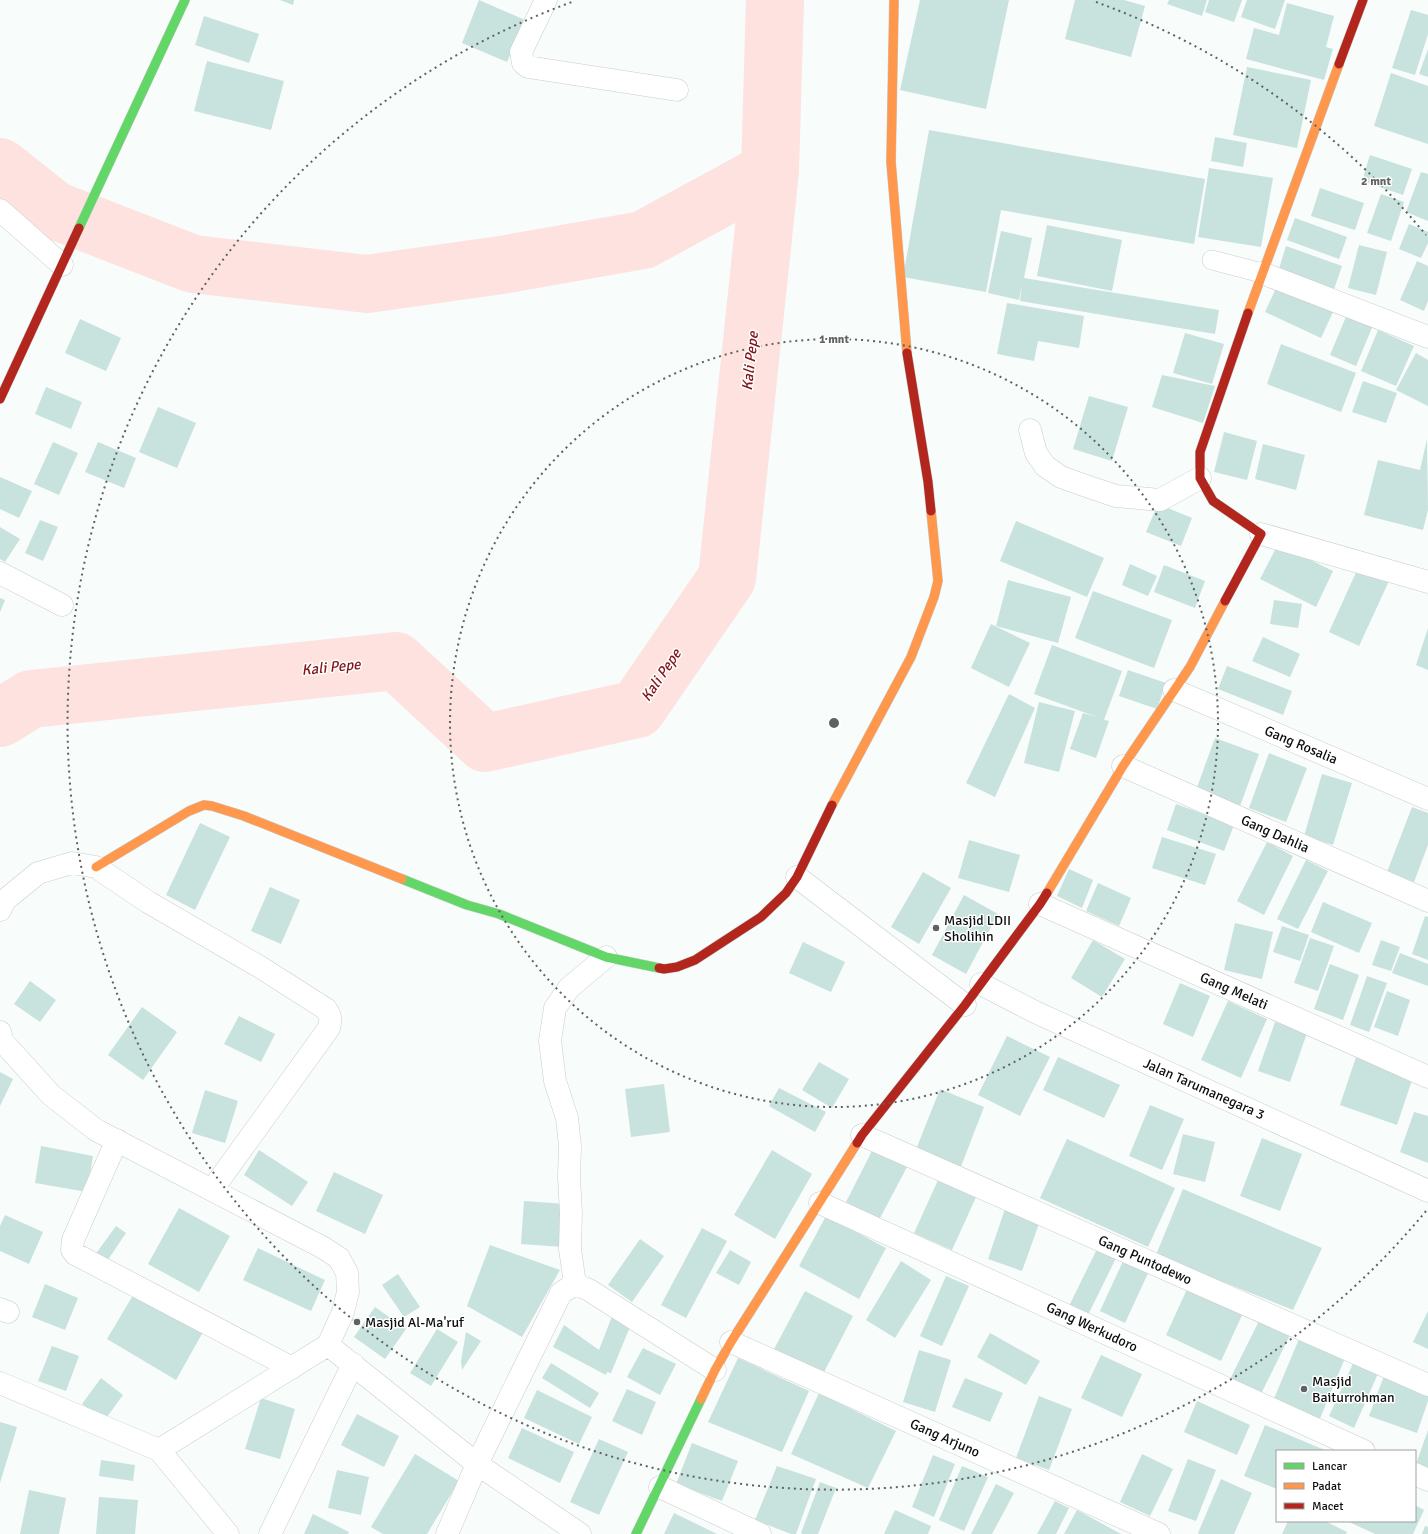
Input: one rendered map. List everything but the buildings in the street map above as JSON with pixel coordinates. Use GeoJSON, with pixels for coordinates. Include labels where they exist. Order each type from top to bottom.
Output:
{"type":"FeatureCollection","features":[{"type":"Feature","properties":{"kind":"street"},"geometry":{"type":"LineString","coordinates":[[0,399],[185,0]]}},
{"type":"Feature","properties":{"kind":"street"},"geometry":{"type":"LineString","coordinates":[[546,0],[521,52],[523,62],[528,67],[677,90]]}},
{"type":"Feature","properties":{"kind":"street"},"geometry":{"type":"LineString","coordinates":[[96,867],[189,810],[204,805],[212,806],[244,816],[467,905],[499,914],[598,953],[664,969],[677,967],[695,960],[761,917],[786,893],[797,877],[822,823],[911,656],[934,597],[938,581],[928,482],[905,340],[891,162],[894,0]]}},
{"type":"Feature","properties":{"kind":"street"},"geometry":{"type":"LineString","coordinates":[[1363,0],[1262,273],[1200,452],[1200,478],[1213,501],[1260,534],[1428,582]]}},
{"type":"Feature","properties":{"kind":"street"},"geometry":{"type":"LineString","coordinates":[[0,210],[65,260]]}},
{"type":"Feature","properties":{"kind":"street"},"geometry":{"type":"LineString","coordinates":[[1262,273],[1428,337]]}},
{"type":"Feature","properties":{"kind":"street"},"geometry":{"type":"LineString","coordinates":[[1030,430],[1036,453],[1044,466],[1061,476],[1116,496],[1160,500],[1200,478]]}},
{"type":"Feature","properties":{"kind":"street"},"geometry":{"type":"LineString","coordinates":[[636,1534],[660,1487],[715,1370],[731,1342],[820,1203],[862,1134],[965,1005],[1040,904],[1123,766],[1193,661],[1260,534]]}},
{"type":"Feature","properties":{"kind":"street"},"geometry":{"type":"LineString","coordinates":[[0,573],[62,605]]}},
{"type":"Feature","properties":{"kind":"street","name":"Gang Rosalia"},"geometry":{"type":"LineString","coordinates":[[1174,690],[1428,799]]}},
{"type":"Feature","properties":{"kind":"street","name":"Gang Dahlia"},"geometry":{"type":"LineString","coordinates":[[1123,766],[1428,901]]}},
{"type":"Feature","properties":{"kind":"street"},"geometry":{"type":"LineString","coordinates":[[0,910],[5,900],[38,873],[72,863],[96,867],[148,902],[260,967],[326,1009],[331,1020],[329,1028],[212,1190]]}},
{"type":"Feature","properties":{"kind":"street"},"geometry":{"type":"LineString","coordinates":[[797,877],[965,1005]]}},
{"type":"Feature","properties":{"kind":"street","name":"Gang Melati"},"geometry":{"type":"LineString","coordinates":[[1040,904],[1428,1077]]}},
{"type":"Feature","properties":{"kind":"street"},"geometry":{"type":"LineString","coordinates":[[575,1284],[570,1248],[570,1146],[567,1118],[555,1081],[550,1041],[555,1008],[569,988],[598,953]]}},
{"type":"Feature","properties":{"kind":"street","name":"Jalan Tarumanegara 3"},"geometry":{"type":"LineString","coordinates":[[981,984],[1035,1012],[1428,1191]]}},
{"type":"Feature","properties":{"kind":"street"},"geometry":{"type":"LineString","coordinates":[[1,1039],[51,1095],[96,1130],[322,1247],[339,1258],[347,1273],[348,1292],[343,1312],[328,1345],[159,1450]]}},
{"type":"Feature","properties":{"kind":"street","name":"Gang Puntodewo"},"geometry":{"type":"LineString","coordinates":[[862,1134],[1428,1385]]}},
{"type":"Feature","properties":{"kind":"street"},"geometry":{"type":"LineString","coordinates":[[117,1140],[73,1240],[72,1250],[75,1254],[292,1368]]}},
{"type":"Feature","properties":{"kind":"street","name":"Gang Werkudoro"},"geometry":{"type":"LineString","coordinates":[[820,1203],[1362,1450]]}},
{"type":"Feature","properties":{"kind":"street"},"geometry":{"type":"LineString","coordinates":[[575,1284],[589,1290],[715,1370]]}},
{"type":"Feature","properties":{"kind":"street"},"geometry":{"type":"LineString","coordinates":[[447,1534],[477,1464],[561,1293],[575,1284]]}},
{"type":"Feature","properties":{"kind":"street","name":"Gang Arjuno"},"geometry":{"type":"LineString","coordinates":[[731,1342],[1159,1534]]}},
{"type":"Feature","properties":{"kind":"street"},"geometry":{"type":"LineString","coordinates":[[328,1345],[477,1464],[580,1534]]}},
{"type":"Feature","properties":{"kind":"street"},"geometry":{"type":"LineString","coordinates":[[270,1534],[353,1364]]}},
{"type":"Feature","properties":{"kind":"street"},"geometry":{"type":"LineString","coordinates":[[0,1383],[159,1450],[228,1534]]}},
{"type":"Feature","properties":{"kind":"street"},"geometry":{"type":"LineString","coordinates":[[1416,1474],[1428,1480]]}},
{"type":"Feature","properties":{"kind":"street"},"geometry":{"type":"LineString","coordinates":[[660,1487],[760,1534]]}},
{"type":"Feature","properties":{"kind":"lane"},"geometry":{"type":"LineString","coordinates":[[1212,260],[1262,273]]}},
{"type":"Feature","properties":{"kind":"waterway","name":"Kali Pepe"},"geometry":{"type":"LineString","coordinates":[[0,718],[31,699],[396,661],[485,743],[637,709],[727,578],[770,171],[775,0]]}},
{"type":"Feature","properties":{"kind":"waterway"},"geometry":{"type":"LineString","coordinates":[[0,167],[54,210],[193,264],[367,284],[501,265],[643,240],[770,171]]}},
{"type":"Feature","properties":{"kind":"traffic: fast"},"geometry":{"type":"LineString","coordinates":[[79,228],[185,0]]}},
{"type":"Feature","properties":{"kind":"traffic: fast"},"geometry":{"type":"LineString","coordinates":[[402,879],[467,905],[499,914],[606,957],[659,968]]}},
{"type":"Feature","properties":{"kind":"traffic: fast"},"geometry":{"type":"LineString","coordinates":[[636,1534],[701,1399]]}},
{"type":"Feature","properties":{"kind":"traffic: slow"},"geometry":{"type":"LineString","coordinates":[[894,0],[891,162],[907,353]]}},
{"type":"Feature","properties":{"kind":"traffic: slow"},"geometry":{"type":"LineString","coordinates":[[1248,313],[1339,64]]}},
{"type":"Feature","properties":{"kind":"traffic: slow"},"geometry":{"type":"LineString","coordinates":[[832,805],[911,657],[934,597],[938,581],[931,511]]}},
{"type":"Feature","properties":{"kind":"traffic: slow"},"geometry":{"type":"LineString","coordinates":[[1047,893],[1123,766],[1190,667],[1225,601]]}},
{"type":"Feature","properties":{"kind":"traffic: slow"},"geometry":{"type":"LineString","coordinates":[[96,867],[189,811],[204,805],[244,816],[402,879]]}},
{"type":"Feature","properties":{"kind":"traffic: slow"},"geometry":{"type":"LineString","coordinates":[[701,1399],[731,1342],[857,1143]]}},
{"type":"Feature","properties":{"kind":"traffic: jam"},"geometry":{"type":"LineString","coordinates":[[1339,64],[1363,0]]}},
{"type":"Feature","properties":{"kind":"traffic: jam"},"geometry":{"type":"LineString","coordinates":[[0,399],[79,228]]}},
{"type":"Feature","properties":{"kind":"traffic: jam"},"geometry":{"type":"LineString","coordinates":[[1225,601],[1261,534],[1213,501],[1200,478],[1200,452],[1248,313]]}},
{"type":"Feature","properties":{"kind":"traffic: jam"},"geometry":{"type":"LineString","coordinates":[[907,353],[928,482],[931,511]]}},
{"type":"Feature","properties":{"kind":"traffic: jam"},"geometry":{"type":"LineString","coordinates":[[659,968],[664,969],[677,967],[695,960],[761,917],[786,893],[797,877],[832,805]]}},
{"type":"Feature","properties":{"kind":"traffic: jam"},"geometry":{"type":"LineString","coordinates":[[857,1143],[965,1005],[1047,893]]}},
{"type":"Feature","properties":{"kind":"place","name":"Masjid LDII Sholihin"},"geometry":{"type":"Point","coordinates":[936,928]}},
{"type":"Feature","properties":{"kind":"place","name":"Masjid Al-Ma'ruf"},"geometry":{"type":"Point","coordinates":[357,1322]}},
{"type":"Feature","properties":{"kind":"place","name":"Masjid Baiturrohman"},"geometry":{"type":"Point","coordinates":[1304,1389]}}]}
